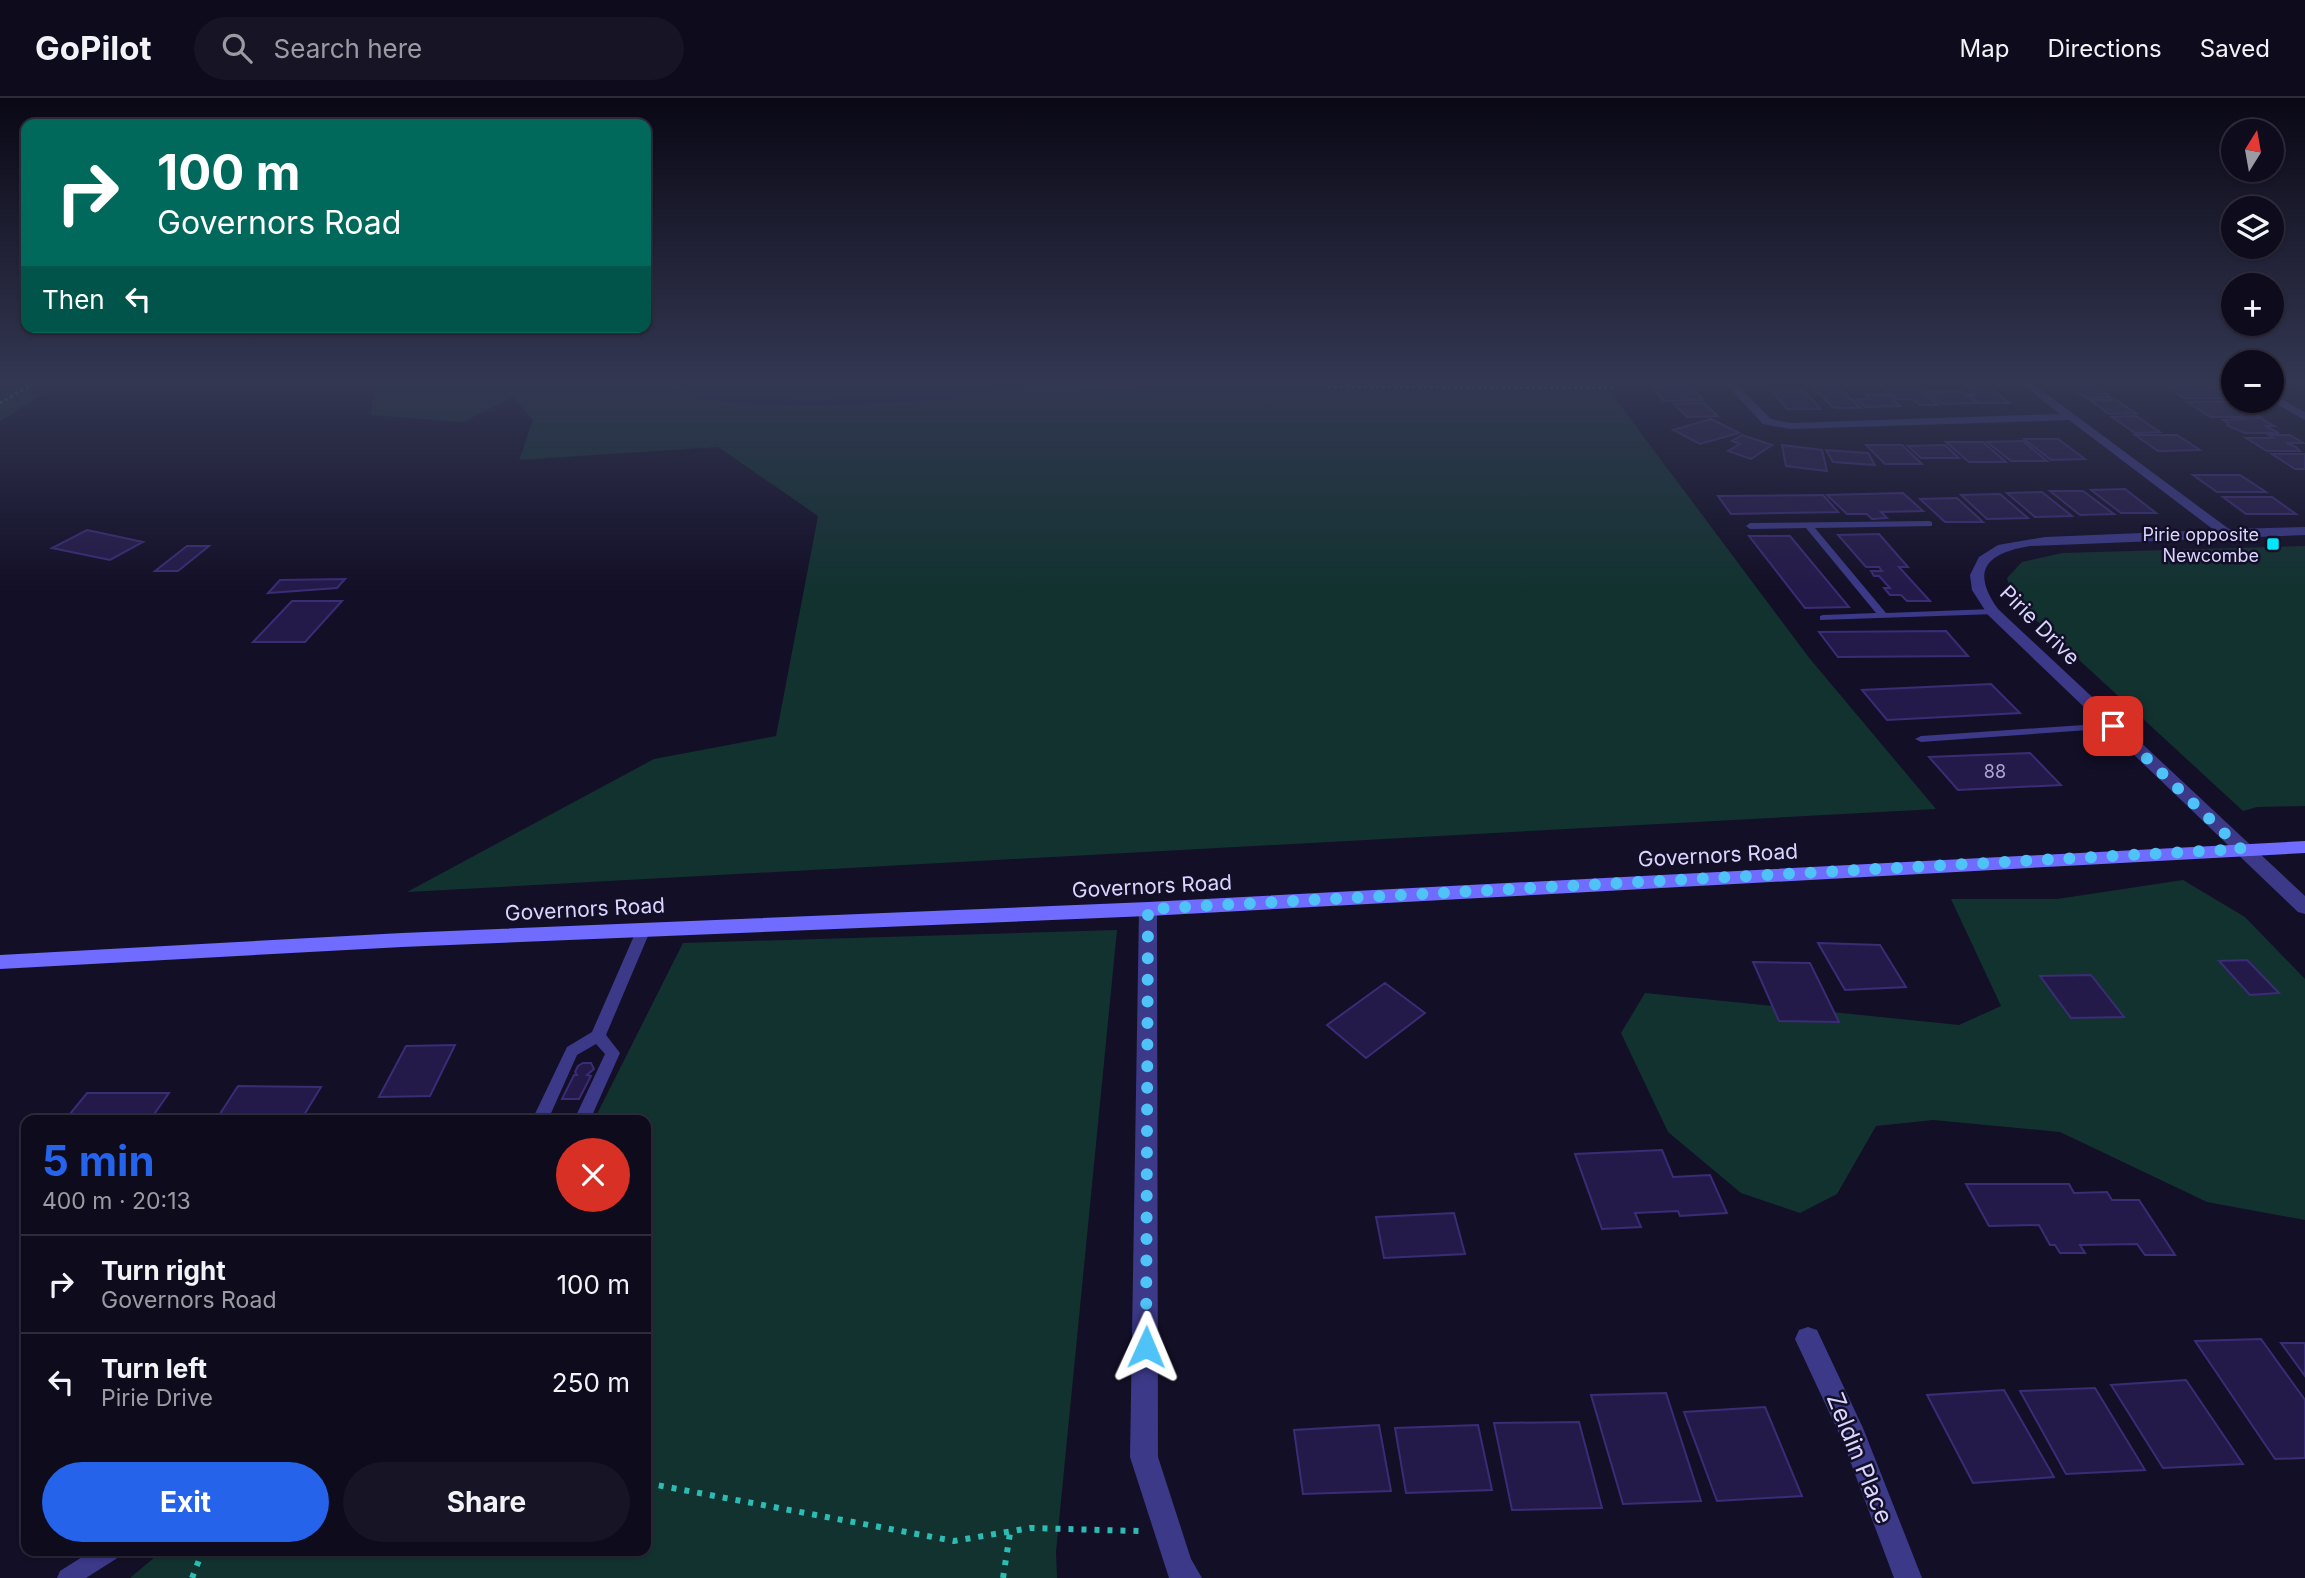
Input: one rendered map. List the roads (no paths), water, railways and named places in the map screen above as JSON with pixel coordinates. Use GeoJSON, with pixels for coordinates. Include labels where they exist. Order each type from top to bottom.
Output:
{"type":"FeatureCollection","features":[{"type":"Feature","properties":{"kind":"main road","name":"Governors Road"},"geometry":{"type":"LineString","coordinates":[[0,962],[644,929],[1148,909],[2305,847]]}},
{"type":"Feature","properties":{"kind":"street"},"geometry":{"type":"LineString","coordinates":[[2116,450],[2225,532]]}},
{"type":"Feature","properties":{"kind":"street","name":"Pirie Drive"},"geometry":{"type":"LineString","coordinates":[[2305,531],[2225,532],[2028,542],[1992,553],[1977,571],[1976,589],[1993,612],[2305,907]]}},
{"type":"Feature","properties":{"kind":"street"},"geometry":{"type":"LineString","coordinates":[[1148,909],[1144,1457],[1174,1556],[1179,1568],[1188,1578]]}},
{"type":"Feature","properties":{"kind":"street","name":"Zeldin Place"},"geometry":{"type":"LineString","coordinates":[[1808,1339],[1854,1437],[1908,1578]]}},
{"type":"Feature","properties":{"kind":"lane"},"geometry":{"type":"LineString","coordinates":[[1750,526],[1929,524]]}},
{"type":"Feature","properties":{"kind":"lane"},"geometry":{"type":"LineString","coordinates":[[1809,526],[1883,616]]}},
{"type":"Feature","properties":{"kind":"lane"},"geometry":{"type":"LineString","coordinates":[[1823,618],[1993,612]]}},
{"type":"Feature","properties":{"kind":"lane"},"geometry":{"type":"LineString","coordinates":[[1921,739],[2113,726]]}},
{"type":"Feature","properties":{"kind":"lane"},"geometry":{"type":"LineString","coordinates":[[542,1115],[572,1051],[598,1036],[644,929]]}},
{"type":"Feature","properties":{"kind":"lane"},"geometry":{"type":"LineString","coordinates":[[584,1115],[613,1053],[598,1036]]}},
{"type":"Feature","properties":{"kind":"lane"},"geometry":{"type":"LineString","coordinates":[[67,1578],[102,1556]]}},
{"type":"Feature","properties":{"kind":"place","name":"Pirie opposite Newcombe"},"geometry":{"type":"Point","coordinates":[2273,544]}}]}
